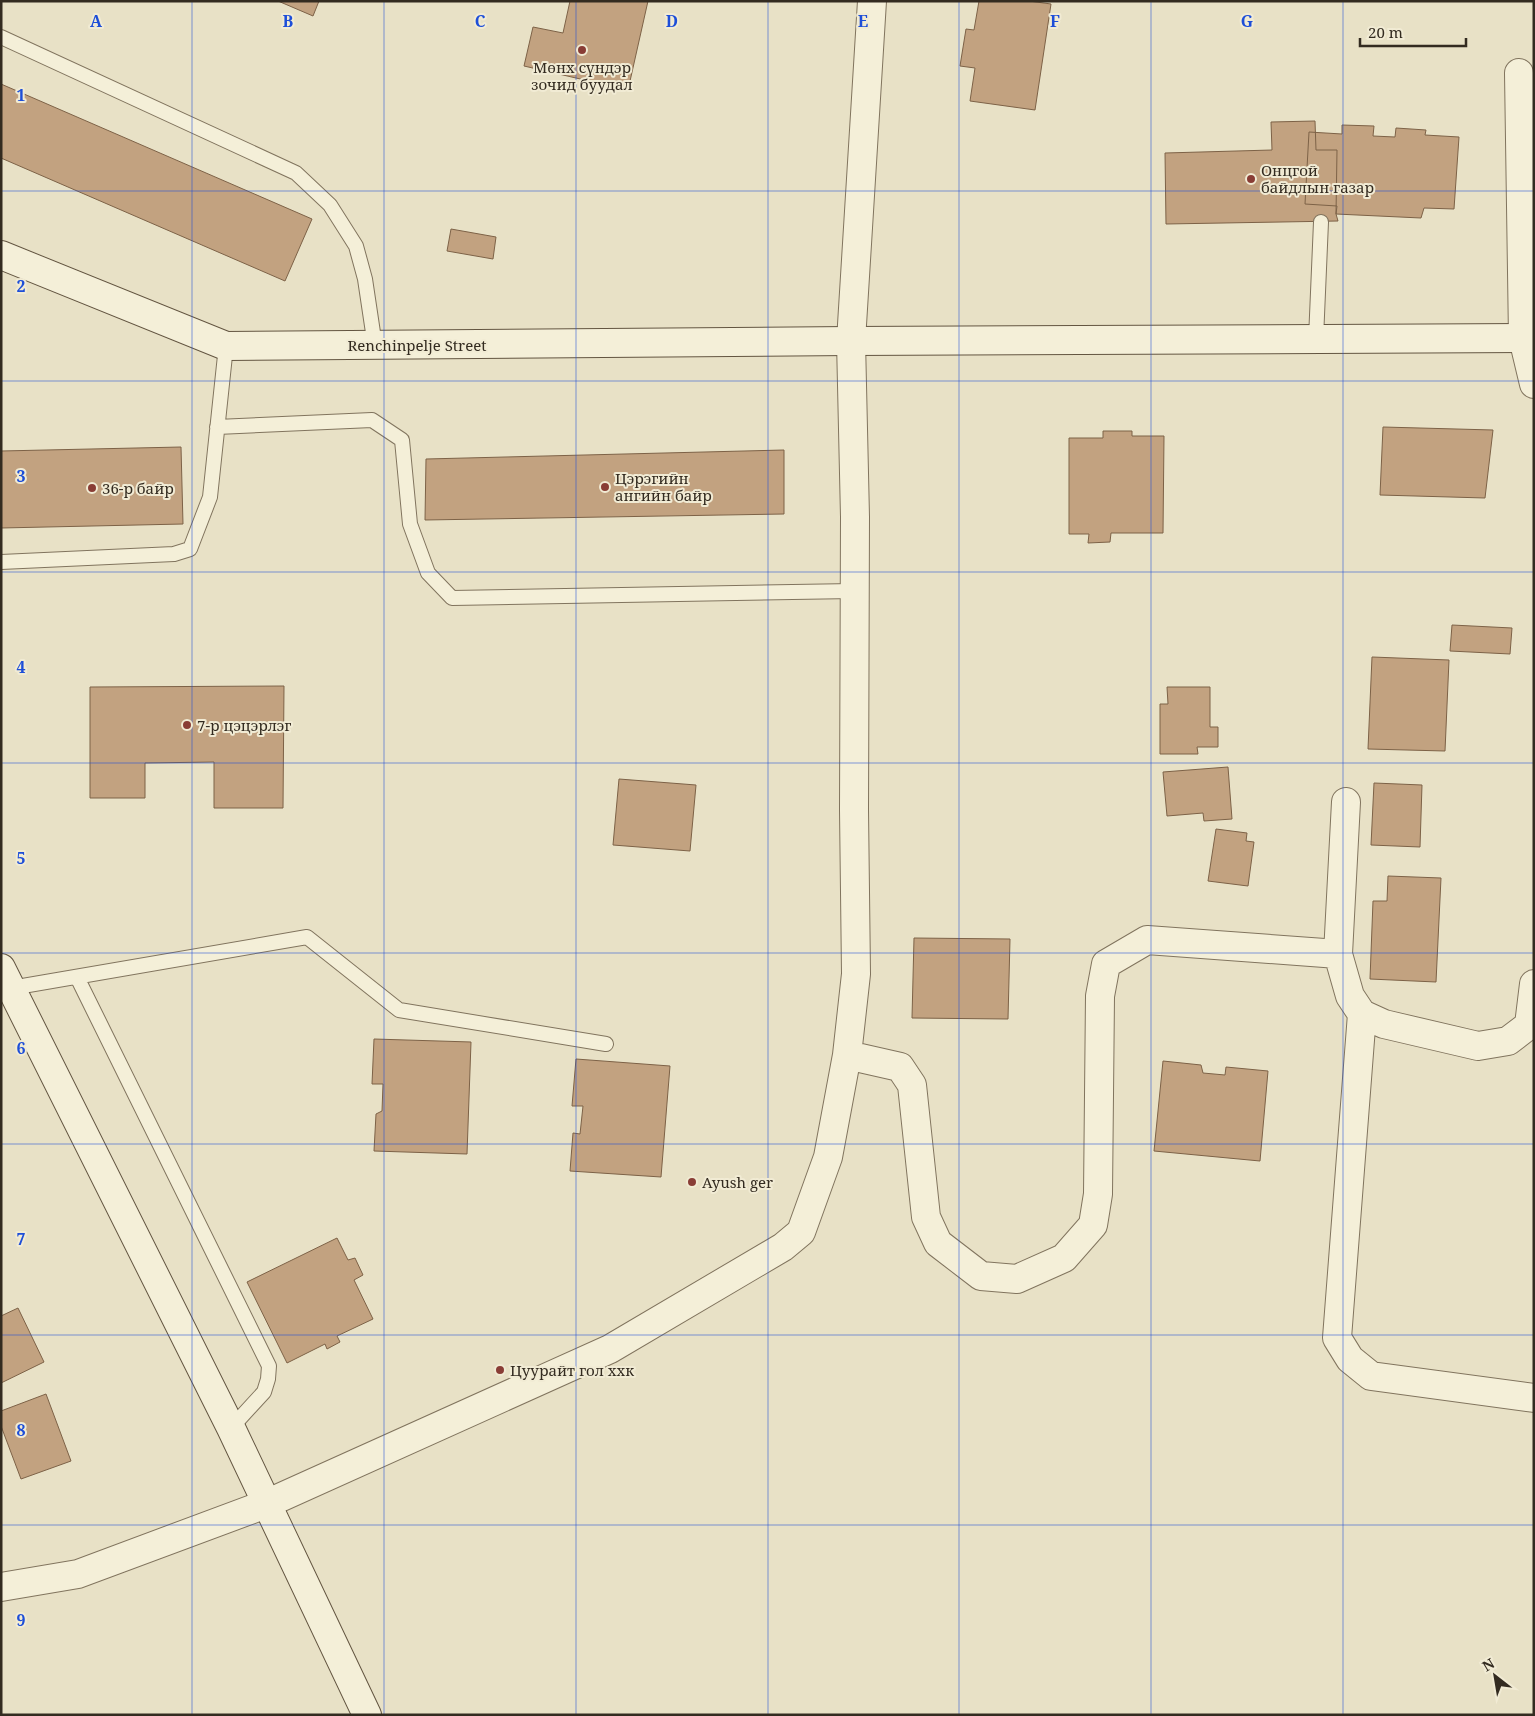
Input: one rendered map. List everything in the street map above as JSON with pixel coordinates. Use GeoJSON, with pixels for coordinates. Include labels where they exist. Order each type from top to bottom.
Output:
{"type":"FeatureCollection","features":[{"type":"Feature","properties":{"kind":"street"},"geometry":{"type":"LineString","coordinates":[[1,1587],[78,1574],[266,1504],[610,1349],[783,1247],[801,1232],[828,1157],[847,1056],[856,974],[854,517],[851,341],[872,1]]}},
{"type":"Feature","properties":{"kind":"street"},"geometry":{"type":"LineString","coordinates":[[1519,73],[1528,338],[1534,384]]}},
{"type":"Feature","properties":{"kind":"street","name":"Renchinpelje Street"},"geometry":{"type":"LineString","coordinates":[[1,255],[226,346],[1528,338]]}},
{"type":"Feature","properties":{"kind":"street"},"geometry":{"type":"LineString","coordinates":[[1346,802],[1338,954],[1350,996],[1362,1014],[1384,1024],[1478,1046],[1508,1041],[1529,1024],[1534,984]]}},
{"type":"Feature","properties":{"kind":"street"},"geometry":{"type":"LineString","coordinates":[[847,1056],[900,1067],[912,1085],[926,1218],[938,1244],[981,1276],[1017,1279],[1064,1258],[1093,1226],[1098,1194],[1100,996],[1106,964],[1147,940],[1338,954]]}},
{"type":"Feature","properties":{"kind":"street"},"geometry":{"type":"LineString","coordinates":[[6,978],[231,1428],[367,1715]]}},
{"type":"Feature","properties":{"kind":"street"},"geometry":{"type":"LineString","coordinates":[[1362,1014],[1337,1338],[1350,1360],[1371,1376],[1534,1398]]}},
{"type":"Feature","properties":{"kind":"lane"},"geometry":{"type":"LineString","coordinates":[[1,37],[296,173],[330,205],[356,246],[365,280],[375,346]]}},
{"type":"Feature","properties":{"kind":"lane"},"geometry":{"type":"LineString","coordinates":[[1316,339],[1321,222]]}},
{"type":"Feature","properties":{"kind":"lane"},"geometry":{"type":"LineString","coordinates":[[1,562],[174,554],[190,549],[210,497],[226,346]]}},
{"type":"Feature","properties":{"kind":"lane"},"geometry":{"type":"LineString","coordinates":[[217,427],[372,420],[402,440],[410,524],[428,573],[452,598],[854,591]]}},
{"type":"Feature","properties":{"kind":"lane"},"geometry":{"type":"LineString","coordinates":[[6,978],[77,977],[307,937],[399,1010],[606,1044]]}},
{"type":"Feature","properties":{"kind":"lane"},"geometry":{"type":"LineString","coordinates":[[77,977],[269,1366],[264,1392],[231,1428]]}},
{"type":"Feature","properties":{"kind":"building"},"geometry":{"type":"Polygon","coordinates":[[[278,1],[319,1],[313,16],[278,1]]]}},
{"type":"Feature","properties":{"kind":"building","name":"Мөнх сүндэр зочид буудал"},"geometry":{"type":"Polygon","coordinates":[[[570,1],[648,1],[628,90],[524,66],[533,27],[563,33],[570,1]]]}},
{"type":"Feature","properties":{"kind":"building"},"geometry":{"type":"Polygon","coordinates":[[[979,1],[1029,1],[1051,4],[1035,110],[970,101],[975,68],[960,66],[966,29],[974,30],[979,1]]]}},
{"type":"Feature","properties":{"kind":"building"},"geometry":{"type":"Polygon","coordinates":[[[1,84],[312,219],[285,281],[1,158],[1,84]]]}},
{"type":"Feature","properties":{"kind":"building","name":"Онцгой байдлын газар"},"geometry":{"type":"Polygon","coordinates":[[[1315,121],[1316,150],[1337,150],[1336,214],[1338,221],[1166,224],[1165,153],[1272,150],[1271,122],[1315,121]]]}},
{"type":"Feature","properties":{"kind":"building"},"geometry":{"type":"Polygon","coordinates":[[[1342,125],[1374,126],[1373,136],[1395,137],[1396,128],[1426,130],[1425,135],[1459,137],[1454,209],[1424,208],[1421,218],[1336,214],[1337,206],[1305,204],[1309,132],[1342,134],[1342,125]]]}},
{"type":"Feature","properties":{"kind":"building"},"geometry":{"type":"Polygon","coordinates":[[[451,229],[496,237],[493,259],[447,251],[451,229]]]}},
{"type":"Feature","properties":{"kind":"building"},"geometry":{"type":"Polygon","coordinates":[[[1383,427],[1493,430],[1485,498],[1380,495],[1383,427]]]}},
{"type":"Feature","properties":{"kind":"building"},"geometry":{"type":"Polygon","coordinates":[[[1103,431],[1132,431],[1132,436],[1164,436],[1163,533],[1111,533],[1110,542],[1088,543],[1089,534],[1069,534],[1069,438],[1103,438],[1103,431]]]}},
{"type":"Feature","properties":{"kind":"building","name":"36-р байр"},"geometry":{"type":"Polygon","coordinates":[[[181,447],[183,524],[1,528],[1,451],[181,447]]]}},
{"type":"Feature","properties":{"kind":"building","name":"Цэрэгийн ангийн байр"},"geometry":{"type":"Polygon","coordinates":[[[784,450],[784,514],[425,520],[426,459],[784,450]]]}},
{"type":"Feature","properties":{"kind":"building"},"geometry":{"type":"Polygon","coordinates":[[[1452,625],[1512,628],[1510,654],[1450,651],[1452,625]]]}},
{"type":"Feature","properties":{"kind":"building"},"geometry":{"type":"Polygon","coordinates":[[[1372,657],[1449,660],[1445,751],[1368,749],[1372,657]]]}},
{"type":"Feature","properties":{"kind":"building","name":"7-р цэцэрлэг"},"geometry":{"type":"Polygon","coordinates":[[[284,686],[283,808],[214,808],[214,762],[145,763],[145,798],[90,798],[90,687],[284,686]]]}},
{"type":"Feature","properties":{"kind":"building"},"geometry":{"type":"Polygon","coordinates":[[[1167,687],[1210,687],[1210,727],[1218,727],[1218,747],[1197,747],[1198,754],[1160,754],[1160,704],[1168,704],[1167,687]]]}},
{"type":"Feature","properties":{"kind":"building"},"geometry":{"type":"Polygon","coordinates":[[[1228,767],[1232,819],[1204,821],[1203,813],[1167,816],[1163,772],[1228,767]]]}},
{"type":"Feature","properties":{"kind":"building"},"geometry":{"type":"Polygon","coordinates":[[[619,779],[696,785],[690,851],[613,845],[619,779]]]}},
{"type":"Feature","properties":{"kind":"building"},"geometry":{"type":"Polygon","coordinates":[[[1374,783],[1422,785],[1420,847],[1371,845],[1374,783]]]}},
{"type":"Feature","properties":{"kind":"building"},"geometry":{"type":"Polygon","coordinates":[[[1216,829],[1247,833],[1246,841],[1254,842],[1248,886],[1208,881],[1216,829]]]}},
{"type":"Feature","properties":{"kind":"building"},"geometry":{"type":"Polygon","coordinates":[[[1388,876],[1441,878],[1436,982],[1370,979],[1373,901],[1387,901],[1388,876]]]}},
{"type":"Feature","properties":{"kind":"building"},"geometry":{"type":"Polygon","coordinates":[[[914,938],[1010,939],[1008,1019],[912,1018],[914,938]]]}},
{"type":"Feature","properties":{"kind":"building"},"geometry":{"type":"Polygon","coordinates":[[[374,1039],[471,1042],[467,1154],[374,1151],[376,1114],[382,1111],[383,1084],[372,1084],[374,1039]]]}},
{"type":"Feature","properties":{"kind":"building"},"geometry":{"type":"Polygon","coordinates":[[[576,1059],[670,1066],[661,1177],[570,1171],[573,1133],[580,1134],[583,1106],[572,1106],[576,1059]]]}},
{"type":"Feature","properties":{"kind":"building"},"geometry":{"type":"Polygon","coordinates":[[[1163,1061],[1201,1065],[1203,1073],[1225,1075],[1226,1067],[1268,1071],[1260,1161],[1154,1151],[1163,1061]]]}},
{"type":"Feature","properties":{"kind":"building"},"geometry":{"type":"Polygon","coordinates":[[[337,1238],[348,1260],[355,1258],[363,1275],[354,1280],[373,1319],[337,1336],[340,1342],[327,1349],[325,1344],[287,1363],[247,1282],[337,1238]]]}},
{"type":"Feature","properties":{"kind":"building"},"geometry":{"type":"Polygon","coordinates":[[[18,1308],[44,1362],[1,1383],[1,1316],[18,1308]]]}},
{"type":"Feature","properties":{"kind":"building"},"geometry":{"type":"Polygon","coordinates":[[[46,1394],[71,1461],[21,1479],[1,1426],[1,1411],[46,1394]]]}},
{"type":"Feature","properties":{"kind":"place","name":"Мөнх сүндэр зочид буудал"},"geometry":{"type":"Point","coordinates":[582,50]}},
{"type":"Feature","properties":{"kind":"place","name":"Онцгой байдлын газар"},"geometry":{"type":"Point","coordinates":[1251,179]}},
{"type":"Feature","properties":{"kind":"place","name":"Цэрэгийн ангийн байр"},"geometry":{"type":"Point","coordinates":[605,487]}},
{"type":"Feature","properties":{"kind":"place","name":"36-р байр"},"geometry":{"type":"Point","coordinates":[92,488]}},
{"type":"Feature","properties":{"kind":"place","name":"7-р цэцэрлэг"},"geometry":{"type":"Point","coordinates":[187,725]}},
{"type":"Feature","properties":{"kind":"place","name":"Ayush ger"},"geometry":{"type":"Point","coordinates":[692,1182]}},
{"type":"Feature","properties":{"kind":"place","name":"Цуурайт гол ххк"},"geometry":{"type":"Point","coordinates":[500,1370]}}]}
